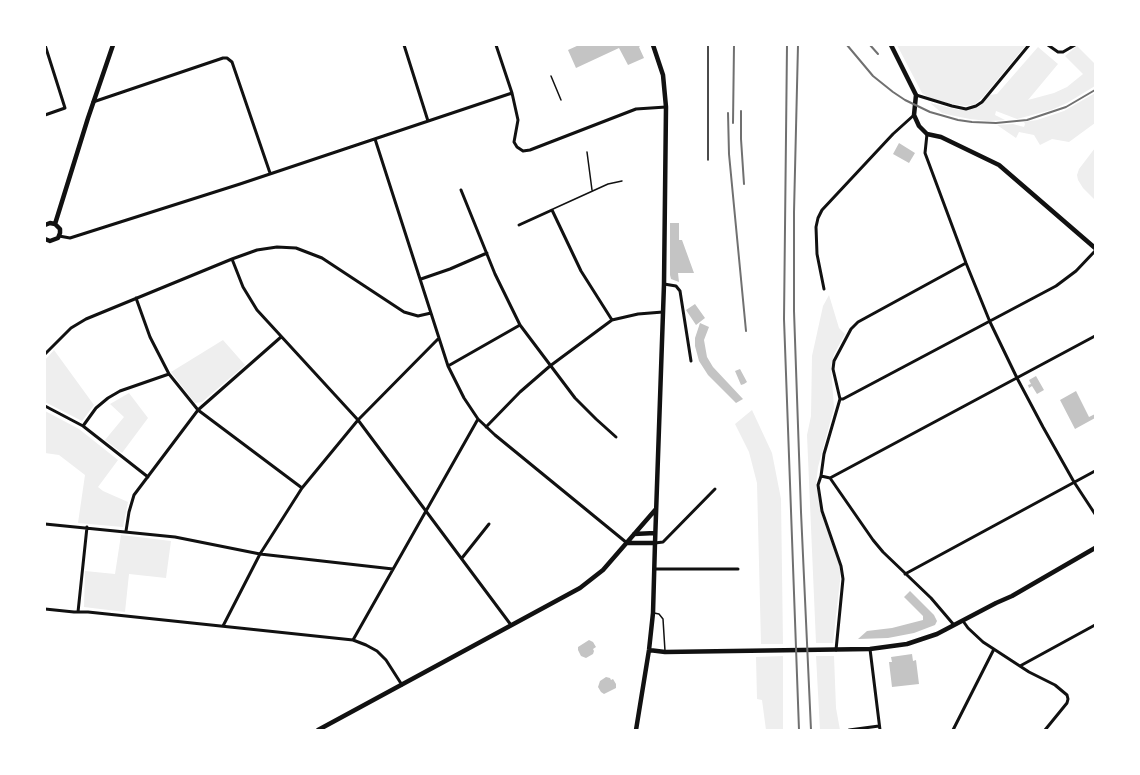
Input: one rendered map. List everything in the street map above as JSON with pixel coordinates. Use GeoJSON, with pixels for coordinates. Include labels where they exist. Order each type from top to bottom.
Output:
{"type":"FeatureCollection","features":[{"type":"Feature","properties":{"kind":"street"},"geometry":{"type":"LineString","coordinates":[[45,45],[65,108],[45,115]]}},
{"type":"Feature","properties":{"kind":"street"},"geometry":{"type":"LineString","coordinates":[[56,224],[113,45]]}},
{"type":"Feature","properties":{"kind":"street"},"geometry":{"type":"LineString","coordinates":[[404,45],[428,121]]}},
{"type":"Feature","properties":{"kind":"street"},"geometry":{"type":"LineString","coordinates":[[496,45],[512,93],[518,121],[514,142],[520,149],[526,151],[636,109],[666,107]]}},
{"type":"Feature","properties":{"kind":"street"},"geometry":{"type":"LineString","coordinates":[[636,730],[653,613],[664,284],[666,107],[663,75],[653,45]]}},
{"type":"Feature","properties":{"kind":"street"},"geometry":{"type":"LineString","coordinates":[[840,399],[1056,286],[1076,271],[1095,249],[999,165],[941,137],[927,134],[919,126],[914,115],[916,95],[891,45]]}},
{"type":"Feature","properties":{"kind":"street"},"geometry":{"type":"LineString","coordinates":[[916,95],[966,109],[976,106],[982,102],[1029,45]]}},
{"type":"Feature","properties":{"kind":"street"},"geometry":{"type":"LineString","coordinates":[[1048,45],[1058,52],[1063,52],[1075,45]]}},
{"type":"Feature","properties":{"kind":"street"},"geometry":{"type":"LineString","coordinates":[[93,102],[227,58],[232,62],[270,173]]}},
{"type":"Feature","properties":{"kind":"street"},"geometry":{"type":"LineString","coordinates":[[59,236],[70,238],[512,93]]}},
{"type":"Feature","properties":{"kind":"street"},"geometry":{"type":"LineString","coordinates":[[824,289],[817,254],[816,227],[822,210],[893,134],[914,115]]}},
{"type":"Feature","properties":{"kind":"street"},"geometry":{"type":"LineString","coordinates":[[927,134],[925,153],[990,322],[1017,378],[1074,482],[1095,514]]}},
{"type":"Feature","properties":{"kind":"street"},"geometry":{"type":"LineString","coordinates":[[375,139],[448,366],[464,398],[478,419],[627,543],[663,542],[715,489]]}},
{"type":"Feature","properties":{"kind":"street"},"geometry":{"type":"LineString","coordinates":[[461,190],[503,292],[520,325],[575,398],[616,437]]}},
{"type":"Feature","properties":{"kind":"street"},"geometry":{"type":"LineString","coordinates":[[519,225],[552,210],[581,271],[612,320]]}},
{"type":"Feature","properties":{"kind":"street"},"geometry":{"type":"LineString","coordinates":[[45,225],[56,224],[60,229],[59,236],[53,241],[45,239]]}},
{"type":"Feature","properties":{"kind":"street"},"geometry":{"type":"LineString","coordinates":[[45,354],[70,328],[86,319],[232,259],[257,250],[277,247],[296,248],[322,258],[404,312],[418,316],[431,314]]}},
{"type":"Feature","properties":{"kind":"street"},"geometry":{"type":"LineString","coordinates":[[421,279],[486,253]]}},
{"type":"Feature","properties":{"kind":"street"},"geometry":{"type":"LineString","coordinates":[[232,259],[243,287],[257,310],[358,420],[511,625]]}},
{"type":"Feature","properties":{"kind":"street"},"geometry":{"type":"LineString","coordinates":[[833,650],[843,579],[841,566],[822,511],[818,490],[824,454],[840,399],[833,369],[834,361],[854,325],[966,263]]}},
{"type":"Feature","properties":{"kind":"street"},"geometry":{"type":"LineString","coordinates":[[664,284],[676,286],[680,291],[691,361]]}},
{"type":"Feature","properties":{"kind":"street"},"geometry":{"type":"LineString","coordinates":[[136,298],[150,337],[169,374],[198,410],[302,488]]}},
{"type":"Feature","properties":{"kind":"street"},"geometry":{"type":"LineString","coordinates":[[486,427],[520,392],[550,366],[612,320],[638,314],[663,312]]}},
{"type":"Feature","properties":{"kind":"street"},"geometry":{"type":"LineString","coordinates":[[448,366],[520,325]]}},
{"type":"Feature","properties":{"kind":"street"},"geometry":{"type":"LineString","coordinates":[[821,476],[830,478],[1095,336]]}},
{"type":"Feature","properties":{"kind":"street"},"geometry":{"type":"LineString","coordinates":[[126,531],[134,495],[198,410],[281,337]]}},
{"type":"Feature","properties":{"kind":"street"},"geometry":{"type":"LineString","coordinates":[[223,626],[260,554],[302,488],[358,420],[439,338]]}},
{"type":"Feature","properties":{"kind":"street"},"geometry":{"type":"LineString","coordinates":[[83,426],[96,408],[108,398],[120,391],[169,374]]}},
{"type":"Feature","properties":{"kind":"street"},"geometry":{"type":"LineString","coordinates":[[45,406],[83,426],[148,477]]}},
{"type":"Feature","properties":{"kind":"street"},"geometry":{"type":"LineString","coordinates":[[353,640],[478,419]]}},
{"type":"Feature","properties":{"kind":"street"},"geometry":{"type":"LineString","coordinates":[[905,574],[1095,471]]}},
{"type":"Feature","properties":{"kind":"street"},"geometry":{"type":"LineString","coordinates":[[830,478],[873,540],[931,598],[954,625]]}},
{"type":"Feature","properties":{"kind":"street"},"geometry":{"type":"LineString","coordinates":[[318,730],[586,584],[603,570],[656,509]]}},
{"type":"Feature","properties":{"kind":"street"},"geometry":{"type":"LineString","coordinates":[[45,524],[175,537],[260,554],[393,569]]}},
{"type":"Feature","properties":{"kind":"street"},"geometry":{"type":"LineString","coordinates":[[461,558],[489,524]]}},
{"type":"Feature","properties":{"kind":"street"},"geometry":{"type":"LineString","coordinates":[[78,612],[87,527]]}},
{"type":"Feature","properties":{"kind":"street"},"geometry":{"type":"LineString","coordinates":[[634,534],[656,533]]}},
{"type":"Feature","properties":{"kind":"street"},"geometry":{"type":"LineString","coordinates":[[649,650],[665,652],[761,651],[895,647],[937,634],[1012,596],[1095,548]]}},
{"type":"Feature","properties":{"kind":"street"},"geometry":{"type":"LineString","coordinates":[[655,569],[738,569]]}},
{"type":"Feature","properties":{"kind":"street"},"geometry":{"type":"LineString","coordinates":[[45,609],[353,640],[377,651],[386,660],[402,685]]}},
{"type":"Feature","properties":{"kind":"street"},"geometry":{"type":"LineString","coordinates":[[963,620],[976,635],[994,649],[1062,690],[1068,699],[1065,707],[1045,730]]}},
{"type":"Feature","properties":{"kind":"street"},"geometry":{"type":"LineString","coordinates":[[1020,666],[1095,625]]}},
{"type":"Feature","properties":{"kind":"street"},"geometry":{"type":"LineString","coordinates":[[849,730],[879,728],[870,649]]}},
{"type":"Feature","properties":{"kind":"street"},"geometry":{"type":"LineString","coordinates":[[953,730],[994,649]]}},
{"type":"Feature","properties":{"kind":"lane"},"geometry":{"type":"LineString","coordinates":[[708,45],[708,160]]}},
{"type":"Feature","properties":{"kind":"lane"},"geometry":{"type":"LineString","coordinates":[[587,152],[592,191]]}},
{"type":"Feature","properties":{"kind":"lane"},"geometry":{"type":"LineString","coordinates":[[552,210],[608,184],[622,181]]}},
{"type":"Feature","properties":{"kind":"lane"},"geometry":{"type":"LineString","coordinates":[[653,613],[659,614],[663,620],[665,652]]}},
{"type":"Feature","properties":{"kind":"path"},"geometry":{"type":"LineString","coordinates":[[551,76],[561,100]]}},
{"type":"Feature","properties":{"kind":"shaded area"},"geometry":{"type":"Polygon","coordinates":[[[897,45],[1026,45],[983,97],[975,104],[966,106],[947,103],[922,93],[897,45]]]}},
{"type":"Feature","properties":{"kind":"shaded area"},"geometry":{"type":"Polygon","coordinates":[[[1077,46],[1095,64],[1095,86],[1051,110],[1017,119],[996,111],[995,115],[1005,120],[988,121],[942,113],[930,103],[959,110],[980,106],[989,95],[997,94],[1038,47],[1058,64],[1028,100],[1054,93],[1067,87],[1083,74],[1065,56],[1077,46]]]}},
{"type":"Feature","properties":{"kind":"shaded area"},"geometry":{"type":"Polygon","coordinates":[[[1095,93],[1095,123],[1069,142],[1052,139],[1040,145],[1034,135],[1019,132],[1016,138],[997,125],[1013,124],[1024,127],[1024,122],[1064,111],[1095,93]]]}},
{"type":"Feature","properties":{"kind":"shaded area"},"geometry":{"type":"Polygon","coordinates":[[[1095,148],[1095,200],[1083,188],[1077,175],[1095,148]]]}},
{"type":"Feature","properties":{"kind":"shaded area"},"geometry":{"type":"Polygon","coordinates":[[[829,295],[839,328],[845,334],[834,354],[831,367],[834,408],[818,467],[816,484],[821,512],[840,566],[840,581],[833,643],[816,643],[807,435],[811,416],[812,356],[823,306],[829,295]]]}},
{"type":"Feature","properties":{"kind":"shaded area"},"geometry":{"type":"Polygon","coordinates":[[[223,340],[245,365],[202,402],[195,403],[171,372],[223,340]]]}},
{"type":"Feature","properties":{"kind":"shaded area"},"geometry":{"type":"Polygon","coordinates":[[[54,350],[94,405],[82,421],[45,402],[45,360],[54,350]]]}},
{"type":"Feature","properties":{"kind":"shaded area"},"geometry":{"type":"Polygon","coordinates":[[[129,393],[148,418],[122,453],[105,440],[124,417],[110,404],[129,393]]]}},
{"type":"Feature","properties":{"kind":"shaded area"},"geometry":{"type":"Polygon","coordinates":[[[752,410],[772,453],[781,499],[783,644],[761,644],[757,483],[749,452],[735,424],[752,410]]]}},
{"type":"Feature","properties":{"kind":"shaded area"},"geometry":{"type":"Polygon","coordinates":[[[45,411],[79,429],[118,460],[98,487],[128,502],[123,527],[78,523],[85,475],[59,455],[45,453],[45,411]]]}},
{"type":"Feature","properties":{"kind":"shaded area"},"geometry":{"type":"Polygon","coordinates":[[[121,535],[171,541],[166,578],[129,574],[125,612],[84,607],[85,571],[115,574],[121,535]]]}},
{"type":"Feature","properties":{"kind":"shaded area"},"geometry":{"type":"Polygon","coordinates":[[[783,656],[783,730],[766,730],[762,700],[757,699],[756,657],[783,656]]]}},
{"type":"Feature","properties":{"kind":"shaded area"},"geometry":{"type":"Polygon","coordinates":[[[816,656],[834,656],[836,708],[840,730],[820,730],[816,656]]]}},
{"type":"Feature","properties":{"kind":"building"},"geometry":{"type":"Polygon","coordinates":[[[579,45],[640,45],[644,58],[628,65],[619,48],[576,68],[568,50],[579,45]]]}},
{"type":"Feature","properties":{"kind":"building"},"geometry":{"type":"Polygon","coordinates":[[[899,143],[915,153],[909,163],[893,154],[899,143]]]}},
{"type":"Feature","properties":{"kind":"building"},"geometry":{"type":"Polygon","coordinates":[[[670,223],[679,223],[679,240],[682,240],[694,273],[678,273],[679,282],[671,279],[670,275],[670,223]]]}},
{"type":"Feature","properties":{"kind":"building"},"geometry":{"type":"Polygon","coordinates":[[[695,304],[705,318],[696,325],[686,310],[695,304]]]}},
{"type":"Feature","properties":{"kind":"building"},"geometry":{"type":"Polygon","coordinates":[[[700,323],[709,327],[704,340],[707,357],[713,367],[743,399],[736,403],[708,375],[699,361],[695,338],[700,323]]]}},
{"type":"Feature","properties":{"kind":"building"},"geometry":{"type":"Polygon","coordinates":[[[740,369],[747,382],[741,385],[735,371],[740,369]]]}},
{"type":"Feature","properties":{"kind":"building"},"geometry":{"type":"Polygon","coordinates":[[[1036,376],[1044,390],[1037,394],[1032,386],[1029,388],[1028,385],[1031,384],[1029,380],[1036,376]]]}},
{"type":"Feature","properties":{"kind":"building"},"geometry":{"type":"Polygon","coordinates":[[[1076,391],[1089,417],[1095,414],[1095,418],[1075,429],[1060,400],[1076,391]]]}},
{"type":"Feature","properties":{"kind":"building"},"geometry":{"type":"Polygon","coordinates":[[[910,591],[934,615],[937,621],[935,625],[914,633],[888,638],[858,639],[867,631],[892,628],[923,620],[923,616],[904,597],[910,591]]]}},
{"type":"Feature","properties":{"kind":"building"},"geometry":{"type":"Polygon","coordinates":[[[589,640],[596,647],[593,649],[593,654],[586,658],[581,656],[578,647],[589,640]]]}},
{"type":"Feature","properties":{"kind":"building"},"geometry":{"type":"Polygon","coordinates":[[[912,654],[913,661],[916,660],[919,684],[892,687],[889,662],[892,662],[891,657],[912,654]]]}},
{"type":"Feature","properties":{"kind":"building"},"geometry":{"type":"Polygon","coordinates":[[[606,677],[613,679],[616,688],[604,694],[598,687],[600,681],[606,677]]]}},
{"type":"Feature","properties":{"kind":"railway"},"geometry":{"type":"LineString","coordinates":[[733,123],[734,45]]}},
{"type":"Feature","properties":{"kind":"railway"},"geometry":{"type":"LineString","coordinates":[[787,45],[784,319],[799,730]]}},
{"type":"Feature","properties":{"kind":"railway"},"geometry":{"type":"LineString","coordinates":[[798,45],[794,311],[811,730]]}},
{"type":"Feature","properties":{"kind":"railway"},"geometry":{"type":"LineString","coordinates":[[847,45],[873,76],[893,92],[930,112],[958,120],[996,123],[1027,120],[1066,107],[1095,90]]}},
{"type":"Feature","properties":{"kind":"railway"},"geometry":{"type":"LineString","coordinates":[[870,45],[878,54]]}},
{"type":"Feature","properties":{"kind":"railway"},"geometry":{"type":"LineString","coordinates":[[741,111],[744,184]]}},
{"type":"Feature","properties":{"kind":"railway"},"geometry":{"type":"LineString","coordinates":[[728,113],[729,154],[746,331]]}}]}
